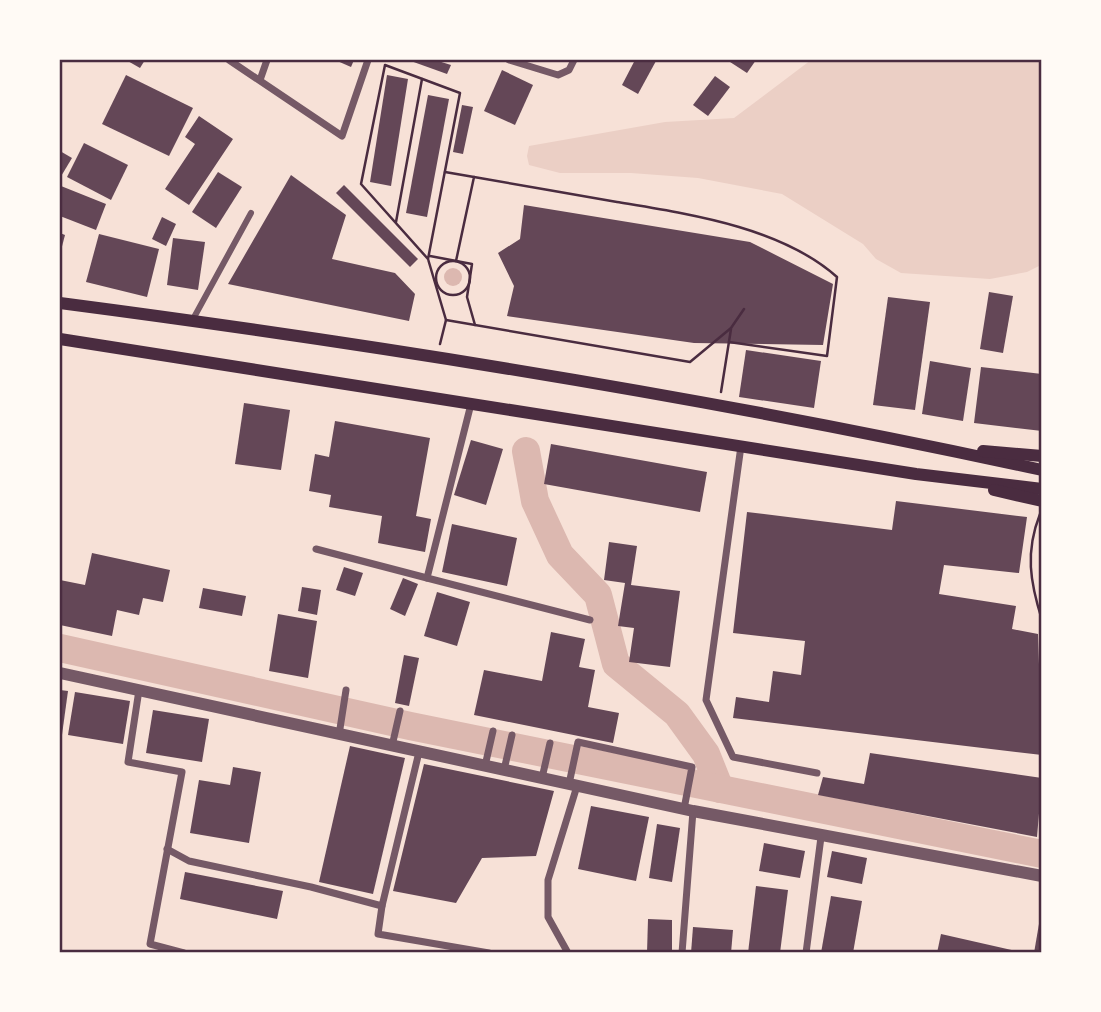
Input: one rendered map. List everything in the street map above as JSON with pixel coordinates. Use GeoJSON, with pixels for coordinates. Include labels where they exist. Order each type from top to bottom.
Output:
{"type":"FeatureCollection","features":[{"type":"Feature","properties":{"kind":"main road"},"geometry":{"type":"LineString","coordinates":[[60,303],[192,320],[503,368],[719,405],[1041,470]]}},
{"type":"Feature","properties":{"kind":"main road"},"geometry":{"type":"LineString","coordinates":[[60,339],[916,474],[1041,489]]}},
{"type":"Feature","properties":{"kind":"main road"},"geometry":{"type":"LineString","coordinates":[[927,445],[1041,456]]}},
{"type":"Feature","properties":{"kind":"main road"},"geometry":{"type":"LineString","coordinates":[[916,474],[1041,501]]}},
{"type":"Feature","properties":{"kind":"street"},"geometry":{"type":"LineString","coordinates":[[229,60],[342,136],[368,60]]}},
{"type":"Feature","properties":{"kind":"street"},"geometry":{"type":"LineString","coordinates":[[260,80],[267,60]]}},
{"type":"Feature","properties":{"kind":"street"},"geometry":{"type":"LineString","coordinates":[[509,60],[558,75],[569,70],[574,60]]}},
{"type":"Feature","properties":{"kind":"street"},"geometry":{"type":"LineString","coordinates":[[192,320],[251,213]]}},
{"type":"Feature","properties":{"kind":"street"},"geometry":{"type":"LineString","coordinates":[[427,578],[471,404]]}},
{"type":"Feature","properties":{"kind":"street"},"geometry":{"type":"LineString","coordinates":[[741,446],[706,700],[733,757],[817,773]]}},
{"type":"Feature","properties":{"kind":"street"},"geometry":{"type":"LineString","coordinates":[[316,549],[590,620]]}},
{"type":"Feature","properties":{"kind":"street"},"geometry":{"type":"LineString","coordinates":[[60,673],[687,809],[1041,876]]}},
{"type":"Feature","properties":{"kind":"street"},"geometry":{"type":"LineString","coordinates":[[139,690],[128,762],[182,772],[148,953]]}},
{"type":"Feature","properties":{"kind":"street"},"geometry":{"type":"LineString","coordinates":[[339,734],[346,690]]}},
{"type":"Feature","properties":{"kind":"street"},"geometry":{"type":"LineString","coordinates":[[392,746],[400,711]]}},
{"type":"Feature","properties":{"kind":"street"},"geometry":{"type":"LineString","coordinates":[[485,765],[493,730]]}},
{"type":"Feature","properties":{"kind":"street"},"geometry":{"type":"LineString","coordinates":[[504,770],[512,735]]}},
{"type":"Feature","properties":{"kind":"street"},"geometry":{"type":"LineString","coordinates":[[568,953],[548,917],[548,880],[578,742],[692,768],[687,809],[682,953]]}},
{"type":"Feature","properties":{"kind":"street"},"geometry":{"type":"LineString","coordinates":[[542,778],[550,743]]}},
{"type":"Feature","properties":{"kind":"street"},"geometry":{"type":"LineString","coordinates":[[419,752],[382,906],[378,934],[489,953]]}},
{"type":"Feature","properties":{"kind":"street"},"geometry":{"type":"LineString","coordinates":[[806,953],[821,836]]}},
{"type":"Feature","properties":{"kind":"street"},"geometry":{"type":"LineString","coordinates":[[167,849],[189,861],[311,887],[382,906]]}},
{"type":"Feature","properties":{"kind":"street"},"geometry":{"type":"LineString","coordinates":[[150,944],[184,953]]}},
{"type":"Feature","properties":{"kind":"path"},"geometry":{"type":"LineString","coordinates":[[429,257],[460,93],[385,65],[361,184],[429,257],[446,320],[436,357]]}},
{"type":"Feature","properties":{"kind":"path"},"geometry":{"type":"LineString","coordinates":[[396,222],[422,79]]}},
{"type":"Feature","properties":{"kind":"path"},"geometry":{"type":"LineString","coordinates":[[445,172],[712,218],[782,243],[837,277],[827,356],[729,342]]}},
{"type":"Feature","properties":{"kind":"path"},"geometry":{"type":"LineString","coordinates":[[456,261],[474,177]]}},
{"type":"Feature","properties":{"kind":"path"},"geometry":{"type":"LineString","coordinates":[[429,257],[472,264],[467,297],[475,325]]}},
{"type":"Feature","properties":{"kind":"path"},"geometry":{"type":"LineString","coordinates":[[446,262],[461,263],[468,271],[469,279],[463,291],[452,295],[437,284],[439,268],[446,262]]}},
{"type":"Feature","properties":{"kind":"path"},"geometry":{"type":"LineString","coordinates":[[446,320],[690,362],[732,328],[744,309]]}},
{"type":"Feature","properties":{"kind":"path"},"geometry":{"type":"LineString","coordinates":[[719,405],[732,328]]}},
{"type":"Feature","properties":{"kind":"path"},"geometry":{"type":"LineString","coordinates":[[1041,511],[1029,560],[1031,587],[1041,620]]}},
{"type":"Feature","properties":{"kind":"shaded area"},"geometry":{"type":"Polygon","coordinates":[[[811,60],[1041,60],[1041,265],[1027,272],[990,279],[901,273],[876,259],[863,244],[782,194],[698,178],[631,173],[560,173],[529,165],[529,146],[665,122],[734,118],[811,60]]]}},
{"type":"Feature","properties":{"kind":"shaded area"},"geometry":{"type":"Polygon","coordinates":[[[449,268],[457,268],[462,277],[460,284],[449,286],[444,281],[444,273],[449,268]]]}},
{"type":"Feature","properties":{"kind":"building"},"geometry":{"type":"Polygon","coordinates":[[[126,60],[145,60],[140,68],[126,60]]]}},
{"type":"Feature","properties":{"kind":"building"},"geometry":{"type":"Polygon","coordinates":[[[335,60],[354,60],[351,67],[335,60]]]}},
{"type":"Feature","properties":{"kind":"building"},"geometry":{"type":"Polygon","coordinates":[[[408,60],[435,60],[451,65],[447,74],[408,60]]]}},
{"type":"Feature","properties":{"kind":"building"},"geometry":{"type":"Polygon","coordinates":[[[635,60],[656,61],[638,94],[622,85],[635,60]]]}},
{"type":"Feature","properties":{"kind":"building"},"geometry":{"type":"Polygon","coordinates":[[[727,60],[756,60],[747,73],[727,60]]]}},
{"type":"Feature","properties":{"kind":"building"},"geometry":{"type":"Polygon","coordinates":[[[502,70],[533,85],[515,125],[484,111],[502,70]]]}},
{"type":"Feature","properties":{"kind":"building"},"geometry":{"type":"Polygon","coordinates":[[[126,75],[193,108],[169,156],[102,124],[126,75]]]}},
{"type":"Feature","properties":{"kind":"building"},"geometry":{"type":"Polygon","coordinates":[[[387,75],[408,79],[391,186],[370,182],[387,75]]]}},
{"type":"Feature","properties":{"kind":"building"},"geometry":{"type":"Polygon","coordinates":[[[715,76],[730,87],[708,116],[693,105],[715,76]]]}},
{"type":"Feature","properties":{"kind":"building"},"geometry":{"type":"Polygon","coordinates":[[[428,95],[449,99],[427,217],[406,213],[428,95]]]}},
{"type":"Feature","properties":{"kind":"building"},"geometry":{"type":"Polygon","coordinates":[[[462,105],[473,107],[463,154],[453,152],[462,105]]]}},
{"type":"Feature","properties":{"kind":"building"},"geometry":{"type":"Polygon","coordinates":[[[199,116],[233,139],[189,205],[165,189],[195,144],[185,137],[199,116]]]}},
{"type":"Feature","properties":{"kind":"building"},"geometry":{"type":"Polygon","coordinates":[[[84,143],[128,165],[111,200],[67,177],[84,143]]]}},
{"type":"Feature","properties":{"kind":"building"},"geometry":{"type":"Polygon","coordinates":[[[60,151],[72,158],[60,178],[60,151]]]}},
{"type":"Feature","properties":{"kind":"building"},"geometry":{"type":"Polygon","coordinates":[[[218,172],[242,187],[216,228],[192,212],[218,172]]]}},
{"type":"Feature","properties":{"kind":"building"},"geometry":{"type":"Polygon","coordinates":[[[291,175],[346,215],[332,259],[395,273],[415,294],[409,321],[228,284],[291,175]]]}},
{"type":"Feature","properties":{"kind":"building"},"geometry":{"type":"Polygon","coordinates":[[[344,185],[418,259],[410,267],[336,193],[344,185]]]}},
{"type":"Feature","properties":{"kind":"building"},"geometry":{"type":"Polygon","coordinates":[[[61,186],[106,204],[96,230],[60,216],[61,186]]]}},
{"type":"Feature","properties":{"kind":"building"},"geometry":{"type":"Polygon","coordinates":[[[524,205],[750,242],[833,284],[823,345],[694,343],[507,316],[514,286],[498,253],[520,239],[524,205]]]}},
{"type":"Feature","properties":{"kind":"building"},"geometry":{"type":"Polygon","coordinates":[[[162,217],[176,224],[166,246],[152,239],[162,217]]]}},
{"type":"Feature","properties":{"kind":"building"},"geometry":{"type":"Polygon","coordinates":[[[60,233],[65,235],[60,254],[60,233]]]}},
{"type":"Feature","properties":{"kind":"building"},"geometry":{"type":"Polygon","coordinates":[[[99,234],[159,249],[147,297],[86,282],[99,234]]]}},
{"type":"Feature","properties":{"kind":"building"},"geometry":{"type":"Polygon","coordinates":[[[173,238],[205,242],[198,290],[167,285],[173,238]]]}},
{"type":"Feature","properties":{"kind":"building"},"geometry":{"type":"Polygon","coordinates":[[[989,292],[1013,296],[1003,353],[980,349],[989,292]]]}},
{"type":"Feature","properties":{"kind":"building"},"geometry":{"type":"Polygon","coordinates":[[[888,297],[930,302],[915,410],[873,405],[888,297]]]}},
{"type":"Feature","properties":{"kind":"building"},"geometry":{"type":"Polygon","coordinates":[[[746,350],[821,361],[814,408],[739,397],[746,350]]]}},
{"type":"Feature","properties":{"kind":"building"},"geometry":{"type":"Polygon","coordinates":[[[930,361],[971,368],[963,421],[922,414],[930,361]]]}},
{"type":"Feature","properties":{"kind":"building"},"geometry":{"type":"Polygon","coordinates":[[[981,367],[1042,374],[1042,431],[974,423],[981,367]]]}},
{"type":"Feature","properties":{"kind":"building"},"geometry":{"type":"Polygon","coordinates":[[[244,403],[290,410],[281,470],[235,464],[244,403]]]}},
{"type":"Feature","properties":{"kind":"building"},"geometry":{"type":"Polygon","coordinates":[[[335,421],[430,438],[416,516],[431,519],[425,552],[378,543],[382,516],[329,507],[331,495],[309,491],[315,454],[329,457],[335,421]]]}},
{"type":"Feature","properties":{"kind":"building"},"geometry":{"type":"Polygon","coordinates":[[[471,440],[503,449],[486,505],[454,495],[471,440]]]}},
{"type":"Feature","properties":{"kind":"building"},"geometry":{"type":"Polygon","coordinates":[[[551,444],[707,472],[700,512],[544,484],[551,444]]]}},
{"type":"Feature","properties":{"kind":"building"},"geometry":{"type":"Polygon","coordinates":[[[896,501],[1027,517],[1019,573],[944,565],[939,594],[1016,606],[1012,629],[1038,634],[1042,755],[733,718],[736,697],[769,702],[773,671],[801,675],[805,641],[733,633],[747,512],[892,530],[896,501]]]}},
{"type":"Feature","properties":{"kind":"building"},"geometry":{"type":"Polygon","coordinates":[[[452,524],[517,538],[507,586],[442,572],[452,524]]]}},
{"type":"Feature","properties":{"kind":"building"},"geometry":{"type":"Polygon","coordinates":[[[609,542],[637,546],[631,585],[680,591],[670,667],[629,662],[634,628],[618,626],[625,583],[604,580],[609,542]]]}},
{"type":"Feature","properties":{"kind":"building"},"geometry":{"type":"Polygon","coordinates":[[[92,553],[170,570],[163,602],[143,598],[139,615],[117,610],[112,636],[60,625],[60,580],[85,585],[92,553]]]}},
{"type":"Feature","properties":{"kind":"building"},"geometry":{"type":"Polygon","coordinates":[[[344,567],[363,573],[355,596],[336,590],[344,567]]]}},
{"type":"Feature","properties":{"kind":"building"},"geometry":{"type":"Polygon","coordinates":[[[403,578],[418,584],[405,616],[390,609],[403,578]]]}},
{"type":"Feature","properties":{"kind":"building"},"geometry":{"type":"Polygon","coordinates":[[[302,587],[321,590],[317,615],[298,611],[302,587]]]}},
{"type":"Feature","properties":{"kind":"building"},"geometry":{"type":"Polygon","coordinates":[[[203,588],[246,596],[242,616],[199,608],[203,588]]]}},
{"type":"Feature","properties":{"kind":"building"},"geometry":{"type":"Polygon","coordinates":[[[437,592],[470,602],[457,646],[424,636],[437,592]]]}},
{"type":"Feature","properties":{"kind":"building"},"geometry":{"type":"Polygon","coordinates":[[[278,614],[317,621],[308,678],[269,671],[278,614]]]}},
{"type":"Feature","properties":{"kind":"building"},"geometry":{"type":"Polygon","coordinates":[[[551,632],[585,639],[579,667],[595,670],[588,707],[619,713],[613,743],[474,715],[484,670],[542,681],[551,632]]]}},
{"type":"Feature","properties":{"kind":"building"},"geometry":{"type":"Polygon","coordinates":[[[404,655],[419,658],[409,706],[395,703],[404,655]]]}},
{"type":"Feature","properties":{"kind":"building"},"geometry":{"type":"Polygon","coordinates":[[[60,690],[68,691],[61,742],[60,742],[60,690]]]}},
{"type":"Feature","properties":{"kind":"building"},"geometry":{"type":"Polygon","coordinates":[[[75,692],[130,701],[123,744],[68,735],[75,692]]]}},
{"type":"Feature","properties":{"kind":"building"},"geometry":{"type":"Polygon","coordinates":[[[153,710],[209,719],[202,762],[146,753],[153,710]]]}},
{"type":"Feature","properties":{"kind":"building"},"geometry":{"type":"Polygon","coordinates":[[[350,746],[405,758],[373,894],[319,882],[350,746]]]}},
{"type":"Feature","properties":{"kind":"building"},"geometry":{"type":"Polygon","coordinates":[[[870,753],[1042,778],[1037,837],[818,795],[823,777],[864,784],[870,753]]]}},
{"type":"Feature","properties":{"kind":"building"},"geometry":{"type":"Polygon","coordinates":[[[424,764],[554,791],[536,856],[482,858],[456,903],[393,891],[424,764]]]}},
{"type":"Feature","properties":{"kind":"building"},"geometry":{"type":"Polygon","coordinates":[[[233,767],[261,772],[249,843],[190,833],[199,780],[230,785],[233,767]]]}},
{"type":"Feature","properties":{"kind":"building"},"geometry":{"type":"Polygon","coordinates":[[[591,806],[649,817],[636,881],[578,869],[591,806]]]}},
{"type":"Feature","properties":{"kind":"building"},"geometry":{"type":"Polygon","coordinates":[[[657,824],[680,828],[672,882],[649,878],[657,824]]]}},
{"type":"Feature","properties":{"kind":"building"},"geometry":{"type":"Polygon","coordinates":[[[764,843],[805,851],[800,878],[759,871],[764,843]]]}},
{"type":"Feature","properties":{"kind":"building"},"geometry":{"type":"Polygon","coordinates":[[[832,851],[867,858],[862,884],[827,877],[832,851]]]}},
{"type":"Feature","properties":{"kind":"building"},"geometry":{"type":"Polygon","coordinates":[[[185,872],[283,891],[277,919],[180,899],[185,872]]]}},
{"type":"Feature","properties":{"kind":"building"},"geometry":{"type":"Polygon","coordinates":[[[756,886],[788,890],[780,953],[748,953],[756,886]]]}},
{"type":"Feature","properties":{"kind":"building"},"geometry":{"type":"Polygon","coordinates":[[[831,896],[862,901],[853,953],[821,953],[831,896]]]}},
{"type":"Feature","properties":{"kind":"building"},"geometry":{"type":"Polygon","coordinates":[[[1040,918],[1042,953],[1034,953],[1040,918]]]}},
{"type":"Feature","properties":{"kind":"building"},"geometry":{"type":"Polygon","coordinates":[[[648,919],[672,920],[672,953],[647,953],[648,919]]]}},
{"type":"Feature","properties":{"kind":"building"},"geometry":{"type":"Polygon","coordinates":[[[693,927],[733,930],[731,953],[691,953],[693,927]]]}},
{"type":"Feature","properties":{"kind":"building"},"geometry":{"type":"Polygon","coordinates":[[[941,934],[1016,951],[1016,953],[937,953],[941,934]]]}},
{"type":"Feature","properties":{"kind":"waterway"},"geometry":{"type":"LineString","coordinates":[[526,451],[535,501],[560,555],[598,595],[616,664],[677,714],[706,754],[720,789]]}},
{"type":"Feature","properties":{"kind":"waterway"},"geometry":{"type":"LineString","coordinates":[[60,648],[410,726],[1042,854]]}}]}
